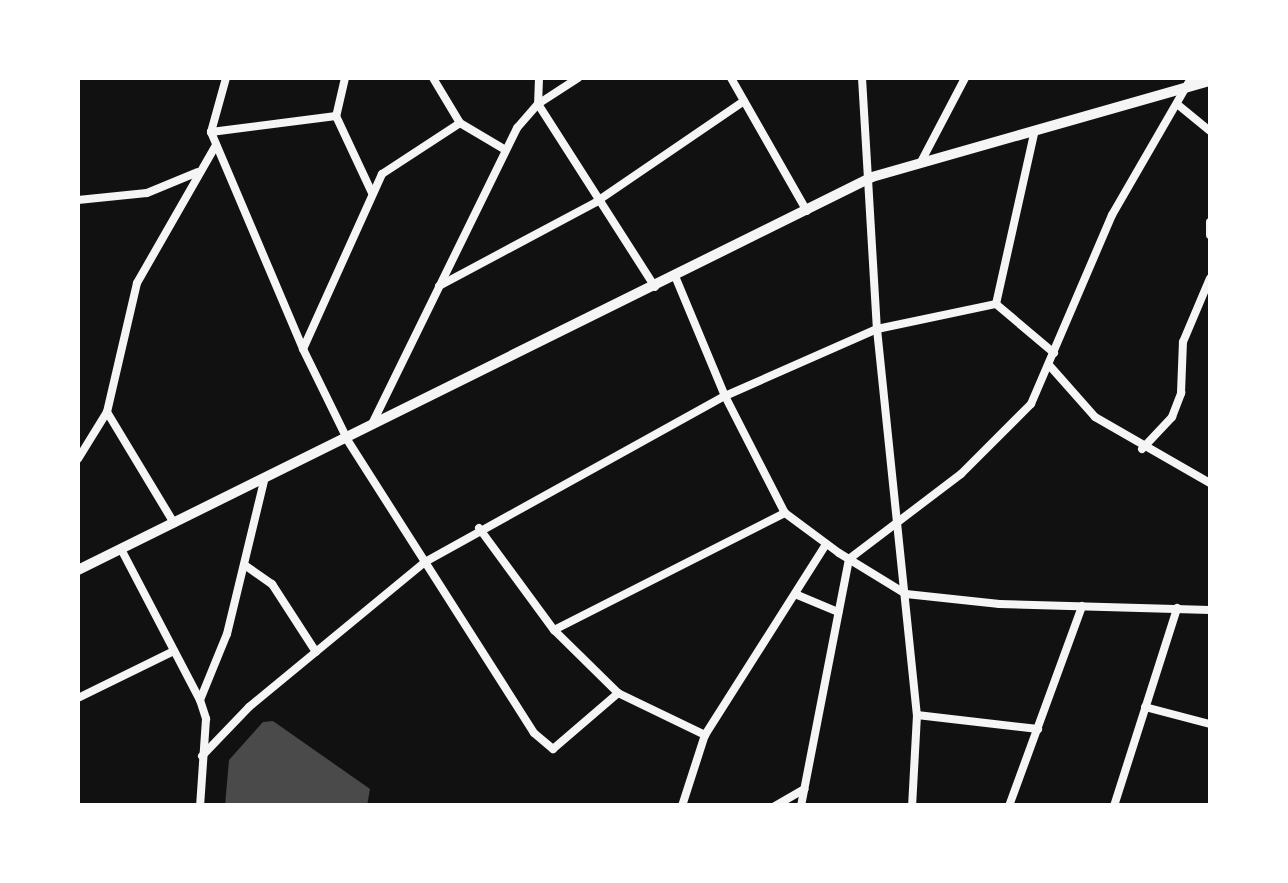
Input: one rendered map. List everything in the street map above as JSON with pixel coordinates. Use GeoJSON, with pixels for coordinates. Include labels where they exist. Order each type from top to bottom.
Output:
{"type":"FeatureCollection","features":[{"type":"Feature","properties":{"kind":"street"},"geometry":{"type":"LineString","coordinates":[[226,78],[210,132],[303,349],[348,440],[425,562],[542,742],[553,748],[576,735],[618,693]]}},
{"type":"Feature","properties":{"kind":"street"},"geometry":{"type":"LineString","coordinates":[[345,78],[336,116],[372,193]]}},
{"type":"Feature","properties":{"kind":"street"},"geometry":{"type":"LineString","coordinates":[[434,78],[460,123],[504,149]]}},
{"type":"Feature","properties":{"kind":"street"},"geometry":{"type":"LineString","coordinates":[[539,78],[538,104],[596,202],[656,287]]}},
{"type":"Feature","properties":{"kind":"street"},"geometry":{"type":"LineString","coordinates":[[370,428],[504,149],[538,104],[578,78]]}},
{"type":"Feature","properties":{"kind":"street"},"geometry":{"type":"LineString","coordinates":[[731,78],[807,212]]}},
{"type":"Feature","properties":{"kind":"street"},"geometry":{"type":"LineString","coordinates":[[862,78],[872,176],[877,329],[917,715],[912,806]]}},
{"type":"Feature","properties":{"kind":"street"},"geometry":{"type":"LineString","coordinates":[[922,160],[965,78]]}},
{"type":"Feature","properties":{"kind":"street"},"geometry":{"type":"LineString","coordinates":[[78,570],[264,482],[872,176],[1034,134],[1188,82],[1210,81]]}},
{"type":"Feature","properties":{"kind":"street"},"geometry":{"type":"LineString","coordinates":[[801,806],[848,559],[1003,436],[1031,404],[1112,215],[1188,82]]}},
{"type":"Feature","properties":{"kind":"street"},"geometry":{"type":"LineString","coordinates":[[439,286],[596,202],[744,101]]}},
{"type":"Feature","properties":{"kind":"street"},"geometry":{"type":"LineString","coordinates":[[1177,104],[1210,131]]}},
{"type":"Feature","properties":{"kind":"street"},"geometry":{"type":"LineString","coordinates":[[210,132],[336,116]]}},
{"type":"Feature","properties":{"kind":"street"},"geometry":{"type":"LineString","coordinates":[[303,349],[372,193],[400,157],[460,123]]}},
{"type":"Feature","properties":{"kind":"street"},"geometry":{"type":"LineString","coordinates":[[996,304],[1034,134]]}},
{"type":"Feature","properties":{"kind":"street"},"geometry":{"type":"LineString","coordinates":[[78,459],[106,412],[136,282],[216,145]]}},
{"type":"Feature","properties":{"kind":"street"},"geometry":{"type":"LineString","coordinates":[[78,200],[147,192],[200,171]]}},
{"type":"Feature","properties":{"kind":"street"},"geometry":{"type":"LineString","coordinates":[[1210,222],[1210,235]]}},
{"type":"Feature","properties":{"kind":"street"},"geometry":{"type":"LineString","coordinates":[[675,276],[725,396],[785,514],[848,559],[906,594],[1210,610]]}},
{"type":"Feature","properties":{"kind":"street"},"geometry":{"type":"LineString","coordinates":[[1142,449],[1172,418],[1182,393],[1184,342],[1210,278]]}},
{"type":"Feature","properties":{"kind":"street"},"geometry":{"type":"LineString","coordinates":[[996,304],[1054,353]]}},
{"type":"Feature","properties":{"kind":"street"},"geometry":{"type":"LineString","coordinates":[[202,756],[316,652],[425,562],[479,528],[725,396],[877,329],[996,304]]}},
{"type":"Feature","properties":{"kind":"street"},"geometry":{"type":"LineString","coordinates":[[1049,365],[1077,402],[1142,449],[1210,483]]}},
{"type":"Feature","properties":{"kind":"street"},"geometry":{"type":"LineString","coordinates":[[106,412],[174,524]]}},
{"type":"Feature","properties":{"kind":"street"},"geometry":{"type":"LineString","coordinates":[[200,806],[200,700],[246,566],[264,482]]}},
{"type":"Feature","properties":{"kind":"street"},"geometry":{"type":"LineString","coordinates":[[554,630],[785,514]]}},
{"type":"Feature","properties":{"kind":"street"},"geometry":{"type":"LineString","coordinates":[[479,528],[554,630],[618,693],[705,736]]}},
{"type":"Feature","properties":{"kind":"street"},"geometry":{"type":"LineString","coordinates":[[682,806],[705,736],[826,544]]}},
{"type":"Feature","properties":{"kind":"street"},"geometry":{"type":"LineString","coordinates":[[121,549],[200,700]]}},
{"type":"Feature","properties":{"kind":"street"},"geometry":{"type":"LineString","coordinates":[[246,566],[272,584],[316,652]]}},
{"type":"Feature","properties":{"kind":"street"},"geometry":{"type":"LineString","coordinates":[[795,594],[838,612]]}},
{"type":"Feature","properties":{"kind":"street"},"geometry":{"type":"LineString","coordinates":[[1009,806],[1082,606]]}},
{"type":"Feature","properties":{"kind":"street"},"geometry":{"type":"LineString","coordinates":[[1114,806],[1177,608]]}},
{"type":"Feature","properties":{"kind":"street"},"geometry":{"type":"LineString","coordinates":[[78,698],[174,651]]}},
{"type":"Feature","properties":{"kind":"street"},"geometry":{"type":"LineString","coordinates":[[1145,707],[1210,724]]}},
{"type":"Feature","properties":{"kind":"street"},"geometry":{"type":"LineString","coordinates":[[917,715],[1038,729]]}},
{"type":"Feature","properties":{"kind":"street"},"geometry":{"type":"LineString","coordinates":[[775,806],[804,790]]}},
{"type":"Feature","properties":{"kind":"building"},"geometry":{"type":"Polygon","coordinates":[[[273,721],[370,789],[367,806],[225,806],[229,760],[263,722],[273,721]]]}}]}
